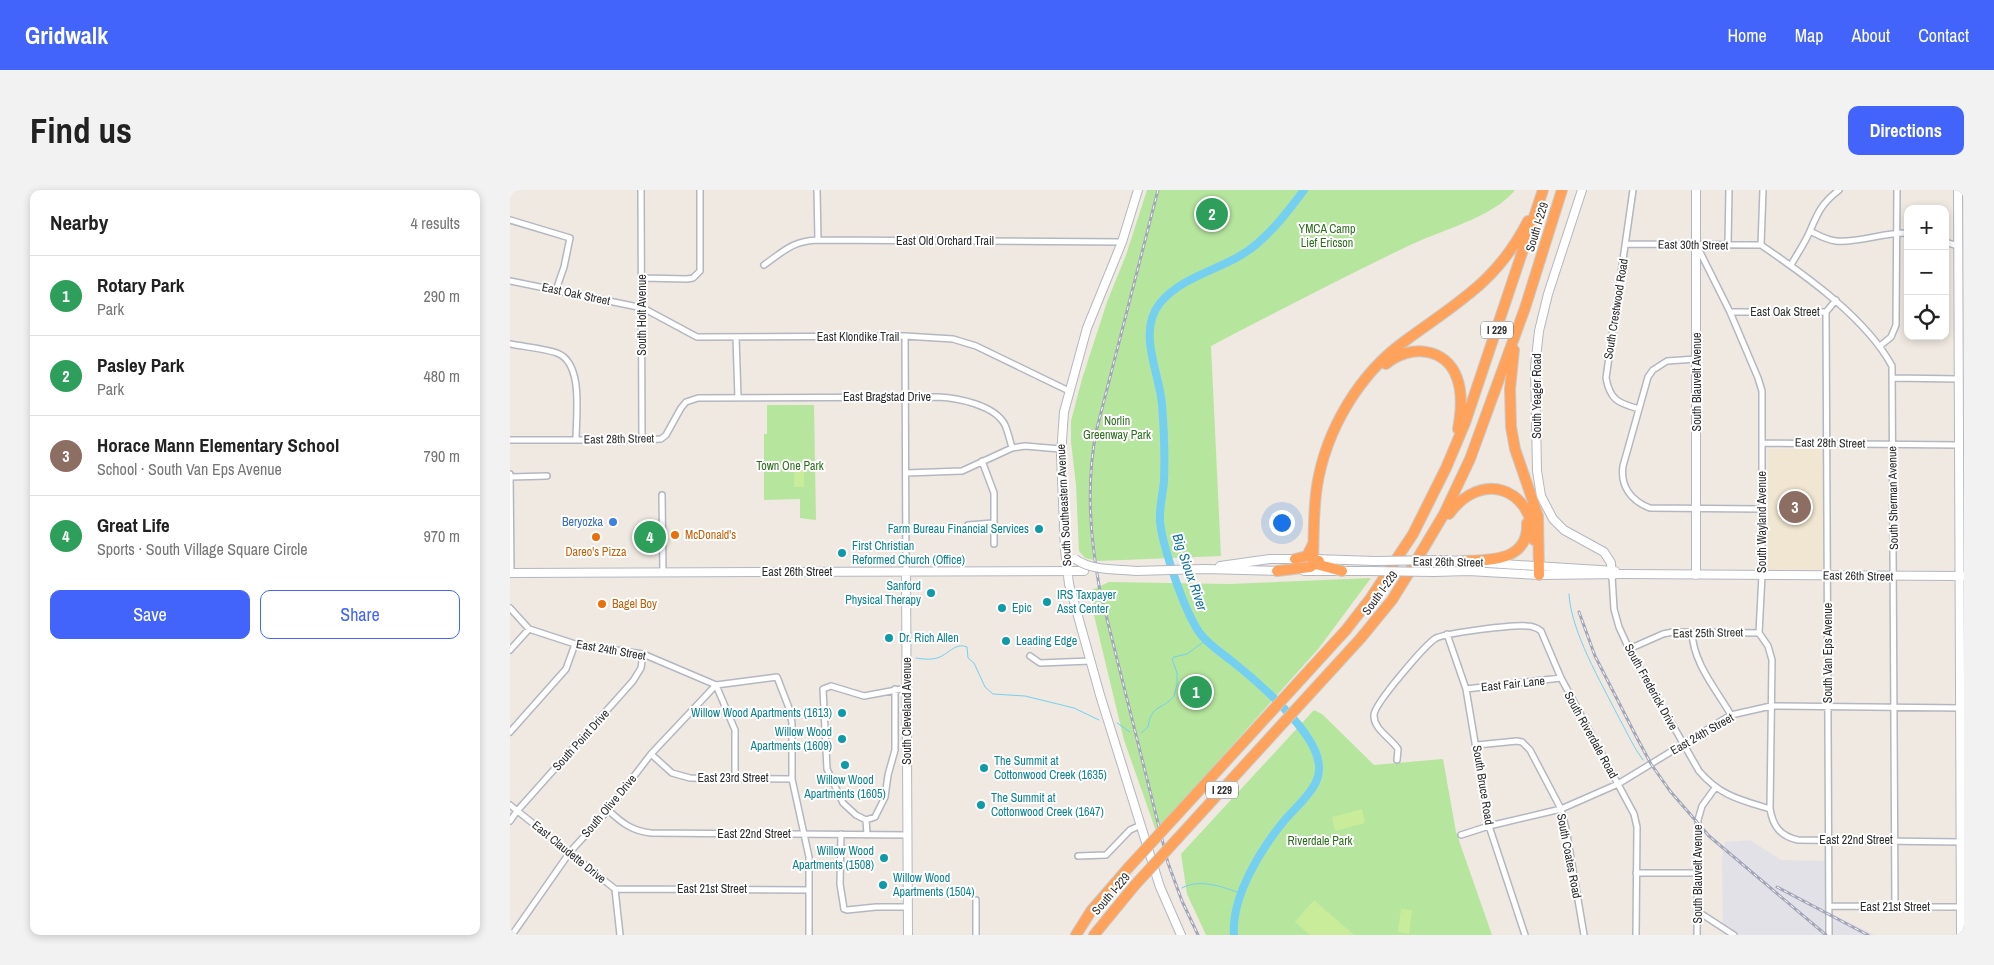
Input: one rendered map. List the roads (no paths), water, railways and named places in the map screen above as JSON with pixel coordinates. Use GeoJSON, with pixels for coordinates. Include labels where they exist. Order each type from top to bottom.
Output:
{"type":"FeatureCollection","features":[{"type":"Feature","properties":{"kind":"highway","name":"South I-229"},"geometry":{"type":"LineString","coordinates":[[1076,935],[1091,911],[1129,867],[1346,630],[1380,585],[1413,534],[1446,468],[1465,423],[1542,190]]}},
{"type":"Feature","properties":{"kind":"highway"},"geometry":{"type":"LineString","coordinates":[[1316,561],[1314,507],[1323,460],[1337,424],[1351,398],[1377,366],[1394,349],[1460,303],[1493,272],[1518,240],[1542,190]]}},
{"type":"Feature","properties":{"kind":"highway","name":"South I-229"},"geometry":{"type":"LineString","coordinates":[[1094,935],[1135,884],[1313,691],[1392,600],[1444,514],[1470,459],[1525,308],[1562,190]]}},
{"type":"Feature","properties":{"kind":"highway"},"geometry":{"type":"LineString","coordinates":[[1525,308],[1513,361],[1510,414],[1515,449],[1538,516],[1536,570]]}},
{"type":"Feature","properties":{"kind":"highway"},"geometry":{"type":"LineString","coordinates":[[1276,571],[1310,567],[1316,561],[1321,495],[1334,445],[1359,397],[1384,366],[1402,354],[1418,351],[1435,354],[1446,362],[1457,378],[1460,395],[1460,419],[1457,436],[1446,468]]}},
{"type":"Feature","properties":{"kind":"highway"},"geometry":{"type":"LineString","coordinates":[[1425,547],[1461,499],[1476,491],[1490,488],[1503,490],[1514,496],[1525,510],[1533,531],[1536,570]]}},
{"type":"Feature","properties":{"kind":"highway"},"geometry":{"type":"LineString","coordinates":[[1462,561],[1496,559],[1513,553],[1527,535],[1528,523],[1525,510]]}},
{"type":"Feature","properties":{"kind":"highway"},"geometry":{"type":"LineString","coordinates":[[1296,559],[1307,556],[1314,540]]}},
{"type":"Feature","properties":{"kind":"highway"},"geometry":{"type":"LineString","coordinates":[[1316,561],[1342,571]]}},
{"type":"Feature","properties":{"kind":"main road","name":"South Southeastern Avenue"},"geometry":{"type":"LineString","coordinates":[[1138,190],[1122,242],[1091,319],[1069,391],[1062,422],[1060,449],[1065,550],[1067,572],[1090,661],[1160,887],[1181,935]]}},
{"type":"Feature","properties":{"kind":"main road","name":"South Yeager Road"},"geometry":{"type":"LineString","coordinates":[[1582,190],[1548,294],[1539,331],[1535,367],[1537,471],[1541,496],[1554,519],[1570,534],[1604,552],[1611,563],[1611,573]]}},
{"type":"Feature","properties":{"kind":"main road","name":"South Blauvelt Avenue"},"geometry":{"type":"LineString","coordinates":[[1696,190],[1696,574]]}},
{"type":"Feature","properties":{"kind":"main road"},"geometry":{"type":"LineString","coordinates":[[1958,190],[1959,445],[1962,576],[1961,935]]}},
{"type":"Feature","properties":{"kind":"main road"},"geometry":{"type":"LineString","coordinates":[[1065,550],[1075,559],[1093,567],[1136,571]]}},
{"type":"Feature","properties":{"kind":"main road","name":"East 26th Street"},"geometry":{"type":"LineString","coordinates":[[1204,569],[1270,559],[1296,559],[1316,561],[1462,561],[1536,570]]}},
{"type":"Feature","properties":{"kind":"main road","name":"East 26th Street"},"geometry":{"type":"LineString","coordinates":[[510,573],[1067,572],[1204,569],[1434,572],[1536,570],[1633,574],[1962,576]]}},
{"type":"Feature","properties":{"kind":"main road","name":"South Cleveland Avenue"},"geometry":{"type":"LineString","coordinates":[[906,571],[908,935]]}},
{"type":"Feature","properties":{"kind":"street","name":"South Holt Avenue"},"geometry":{"type":"LineString","coordinates":[[641,190],[642,440]]}},
{"type":"Feature","properties":{"kind":"street"},"geometry":{"type":"LineString","coordinates":[[642,278],[687,279],[693,278],[700,271],[700,190]]}},
{"type":"Feature","properties":{"kind":"street"},"geometry":{"type":"LineString","coordinates":[[817,190],[818,240]]}},
{"type":"Feature","properties":{"kind":"street","name":"South Crestwood Road"},"geometry":{"type":"LineString","coordinates":[[1633,190],[1606,378],[1608,391],[1615,400],[1624,405],[1639,408]]}},
{"type":"Feature","properties":{"kind":"street"},"geometry":{"type":"LineString","coordinates":[[1728,245],[1729,190]]}},
{"type":"Feature","properties":{"kind":"street"},"geometry":{"type":"LineString","coordinates":[[1760,245],[1763,190]]}},
{"type":"Feature","properties":{"kind":"street"},"geometry":{"type":"LineString","coordinates":[[1790,265],[1810,231],[1819,209],[1839,190]]}},
{"type":"Feature","properties":{"kind":"street"},"geometry":{"type":"LineString","coordinates":[[1880,346],[1891,337],[1896,325],[1897,190]]}},
{"type":"Feature","properties":{"kind":"street"},"geometry":{"type":"LineString","coordinates":[[510,220],[570,238],[564,267],[556,290]]}},
{"type":"Feature","properties":{"kind":"street"},"geometry":{"type":"LineString","coordinates":[[1810,231],[1824,238],[1836,241],[1896,232],[1904,233]]}},
{"type":"Feature","properties":{"kind":"street","name":"East Old Orchard Trail"},"geometry":{"type":"LineString","coordinates":[[764,265],[794,243],[805,240],[1122,242]]}},
{"type":"Feature","properties":{"kind":"street"},"geometry":{"type":"LineString","coordinates":[[1949,243],[1958,246]]}},
{"type":"Feature","properties":{"kind":"street","name":"East 30th Street"},"geometry":{"type":"LineString","coordinates":[[1626,244],[1760,245]]}},
{"type":"Feature","properties":{"kind":"street","name":"South Wayland Avenue"},"geometry":{"type":"LineString","coordinates":[[1697,245],[1730,312],[1762,391],[1762,575],[1759,633]]}},
{"type":"Feature","properties":{"kind":"street","name":"South Sherman Avenue"},"geometry":{"type":"LineString","coordinates":[[1760,245],[1836,300],[1880,346],[1892,366],[1895,906]]}},
{"type":"Feature","properties":{"kind":"street","name":"East Oak Street"},"geometry":{"type":"LineString","coordinates":[[510,281],[642,308]]}},
{"type":"Feature","properties":{"kind":"street","name":"East Oak Street"},"geometry":{"type":"LineString","coordinates":[[1730,312],[1826,312],[1836,300]]}},
{"type":"Feature","properties":{"kind":"street","name":"East Klondike Trail"},"geometry":{"type":"LineString","coordinates":[[642,308],[697,337],[905,336],[946,338],[965,342],[1069,391]]}},
{"type":"Feature","properties":{"kind":"street","name":"South Van Eps Avenue"},"geometry":{"type":"LineString","coordinates":[[1826,312],[1829,935]]}},
{"type":"Feature","properties":{"kind":"street","name":"South Cleveland Avenue"},"geometry":{"type":"LineString","coordinates":[[905,336],[906,571]]}},
{"type":"Feature","properties":{"kind":"street"},"geometry":{"type":"LineString","coordinates":[[736,337],[738,398]]}},
{"type":"Feature","properties":{"kind":"street"},"geometry":{"type":"LineString","coordinates":[[510,344],[556,353],[566,358],[571,365],[576,384],[576,440]]}},
{"type":"Feature","properties":{"kind":"street"},"geometry":{"type":"LineString","coordinates":[[1696,359],[1676,359],[1658,365],[1648,378],[1623,466],[1622,473],[1625,488],[1637,502],[1650,508],[1761,509]]}},
{"type":"Feature","properties":{"kind":"street"},"geometry":{"type":"LineString","coordinates":[[1893,378],[1959,379]]}},
{"type":"Feature","properties":{"kind":"street","name":"East 28th Street"},"geometry":{"type":"LineString","coordinates":[[510,440],[642,440],[661,438],[666,435],[681,408],[691,399],[738,398]]}},
{"type":"Feature","properties":{"kind":"street","name":"East Bragstad Drive"},"geometry":{"type":"LineString","coordinates":[[738,398],[955,398],[989,410],[1005,424],[1012,448]]}},
{"type":"Feature","properties":{"kind":"street","name":"East 28th Street"},"geometry":{"type":"LineString","coordinates":[[1762,443],[1959,445]]}},
{"type":"Feature","properties":{"kind":"street"},"geometry":{"type":"LineString","coordinates":[[906,473],[962,471],[1012,448],[1025,446],[1060,449]]}},
{"type":"Feature","properties":{"kind":"street"},"geometry":{"type":"LineString","coordinates":[[982,461],[994,493],[994,544]]}},
{"type":"Feature","properties":{"kind":"street"},"geometry":{"type":"LineString","coordinates":[[510,573],[510,476],[547,476]]}},
{"type":"Feature","properties":{"kind":"street"},"geometry":{"type":"LineString","coordinates":[[662,495],[663,572]]}},
{"type":"Feature","properties":{"kind":"street"},"geometry":{"type":"LineString","coordinates":[[968,525],[993,523]]}},
{"type":"Feature","properties":{"kind":"street","name":"South Frederick Drive"},"geometry":{"type":"LineString","coordinates":[[1611,573],[1614,609],[1619,627],[1629,649],[1699,772],[1714,788],[1742,801],[1770,808]]}},
{"type":"Feature","properties":{"kind":"street"},"geometry":{"type":"LineString","coordinates":[[510,608],[528,629],[510,650]]}},
{"type":"Feature","properties":{"kind":"street","name":"South Riverdale Road"},"geometry":{"type":"LineString","coordinates":[[1447,634],[1519,626],[1536,627],[1541,631],[1561,678],[1631,806],[1636,820],[1636,935]]}},
{"type":"Feature","properties":{"kind":"street","name":"East 24th Street"},"geometry":{"type":"LineString","coordinates":[[528,629],[575,644],[643,654],[716,685]]}},
{"type":"Feature","properties":{"kind":"street"},"geometry":{"type":"LineString","coordinates":[[1692,632],[1692,645],[1696,656],[1731,715]]}},
{"type":"Feature","properties":{"kind":"street","name":"East 25th Street"},"geometry":{"type":"LineString","coordinates":[[1629,649],[1663,634],[1692,632],[1759,633]]}},
{"type":"Feature","properties":{"kind":"street"},"geometry":{"type":"LineString","coordinates":[[1759,633],[1768,646],[1772,660],[1770,808]]}},
{"type":"Feature","properties":{"kind":"street"},"geometry":{"type":"LineString","coordinates":[[1397,760],[1398,749],[1376,723],[1375,710],[1428,644],[1447,634]]}},
{"type":"Feature","properties":{"kind":"street","name":"South Bruce Road"},"geometry":{"type":"LineString","coordinates":[[1447,634],[1466,689],[1477,745],[1489,826],[1525,935]]}},
{"type":"Feature","properties":{"kind":"street"},"geometry":{"type":"LineString","coordinates":[[510,732],[562,674],[569,664],[575,644]]}},
{"type":"Feature","properties":{"kind":"street","name":"South Point Drive"},"geometry":{"type":"LineString","coordinates":[[510,821],[633,681],[641,668],[643,654]]}},
{"type":"Feature","properties":{"kind":"street"},"geometry":{"type":"LineString","coordinates":[[1030,656],[1040,663],[1090,661]]}},
{"type":"Feature","properties":{"kind":"street"},"geometry":{"type":"LineString","coordinates":[[735,778],[735,730],[716,685],[777,677],[789,708],[792,723],[792,779],[809,857],[809,935]]}},
{"type":"Feature","properties":{"kind":"street","name":"East Fair Lane"},"geometry":{"type":"LineString","coordinates":[[1466,689],[1561,678]]}},
{"type":"Feature","properties":{"kind":"street","name":"South Olive Drive"},"geometry":{"type":"LineString","coordinates":[[512,935],[570,852],[608,810],[652,754],[716,685]]}},
{"type":"Feature","properties":{"kind":"street"},"geometry":{"type":"LineString","coordinates":[[866,820],[856,815],[843,803],[828,769],[823,689],[830,685],[864,696],[907,688]]}},
{"type":"Feature","properties":{"kind":"street"},"geometry":{"type":"LineString","coordinates":[[866,820],[877,815],[885,798],[888,775],[895,750],[895,689]]}},
{"type":"Feature","properties":{"kind":"street","name":"East 24th Street"},"geometry":{"type":"LineString","coordinates":[[1461,836],[1489,826],[1561,809],[1618,784],[1731,715],[1771,706],[1895,708],[1961,702]]}},
{"type":"Feature","properties":{"kind":"street","name":"South Coates Road"},"geometry":{"type":"LineString","coordinates":[[1477,745],[1510,741],[1522,742],[1526,745],[1561,809],[1584,935]]}},
{"type":"Feature","properties":{"kind":"street","name":"East 23rd Street"},"geometry":{"type":"LineString","coordinates":[[652,754],[672,773],[690,778],[792,779]]}},
{"type":"Feature","properties":{"kind":"street","name":"South Blauvelt Avenue"},"geometry":{"type":"LineString","coordinates":[[1697,935],[1698,820],[1702,806],[1714,788]]}},
{"type":"Feature","properties":{"kind":"street","name":"East Claudette Drive"},"geometry":{"type":"LineString","coordinates":[[510,805],[615,889],[620,935]]}},
{"type":"Feature","properties":{"kind":"street","name":"East 22nd Street"},"geometry":{"type":"LineString","coordinates":[[1770,808],[1774,823],[1784,836],[1798,840],[1960,842]]}},
{"type":"Feature","properties":{"kind":"street","name":"East 22nd Street"},"geometry":{"type":"LineString","coordinates":[[608,810],[625,826],[642,832],[907,835]]}},
{"type":"Feature","properties":{"kind":"street"},"geometry":{"type":"LineString","coordinates":[[866,820],[867,834]]}},
{"type":"Feature","properties":{"kind":"street"},"geometry":{"type":"LineString","coordinates":[[1078,856],[1106,855],[1130,830],[1141,825]]}},
{"type":"Feature","properties":{"kind":"street"},"geometry":{"type":"LineString","coordinates":[[841,834],[840,882],[844,908],[847,910],[876,907],[908,907]]}},
{"type":"Feature","properties":{"kind":"street"},"geometry":{"type":"LineString","coordinates":[[1636,873],[1697,873]]}},
{"type":"Feature","properties":{"kind":"street","name":"East 21st Street"},"geometry":{"type":"LineString","coordinates":[[615,889],[809,890]]}},
{"type":"Feature","properties":{"kind":"street"},"geometry":{"type":"LineString","coordinates":[[976,900],[976,935]]}},
{"type":"Feature","properties":{"kind":"street","name":"East 21st Street"},"geometry":{"type":"LineString","coordinates":[[1829,906],[1960,906]]}},
{"type":"Feature","properties":{"kind":"street"},"geometry":{"type":"LineString","coordinates":[[1697,911],[1734,935]]}},
{"type":"Feature","properties":{"kind":"waterway","name":"Big Sioux River"},"geometry":{"type":"LineString","coordinates":[[1234,935],[1237,905],[1249,874],[1275,832],[1313,787],[1318,777],[1319,763],[1314,748],[1306,734],[1283,707],[1256,681],[1202,636],[1193,623],[1181,595],[1165,546],[1160,521],[1164,481],[1163,423],[1160,391],[1151,352],[1150,326],[1153,314],[1168,295],[1186,282],[1248,251],[1266,236],[1304,190]]}},
{"type":"Feature","properties":{"kind":"waterway"},"geometry":{"type":"LineString","coordinates":[[1569,594],[1575,624],[1588,657],[1643,760]]}},
{"type":"Feature","properties":{"kind":"waterway"},"geometry":{"type":"LineString","coordinates":[[1141,733],[1148,727],[1152,714],[1174,696],[1177,685],[1177,673],[1172,659],[1187,654],[1206,640]]}},
{"type":"Feature","properties":{"kind":"waterway"},"geometry":{"type":"LineString","coordinates":[[916,658],[934,659],[959,646],[967,647],[968,658],[974,663],[985,687],[993,694],[1025,696],[1074,708],[1099,720]]}},
{"type":"Feature","properties":{"kind":"waterway"},"geometry":{"type":"LineString","coordinates":[[1117,723],[1130,732]]}},
{"type":"Feature","properties":{"kind":"waterway"},"geometry":{"type":"LineString","coordinates":[[1182,888],[1189,885],[1204,884],[1220,886],[1242,894]]}},
{"type":"Feature","properties":{"kind":"railway"},"geometry":{"type":"LineString","coordinates":[[1158,190],[1096,432],[1091,472],[1090,512],[1100,591],[1168,863],[1182,901],[1198,935]]}},
{"type":"Feature","properties":{"kind":"railway"},"geometry":{"type":"LineString","coordinates":[[1579,612],[1595,656],[1651,764],[1670,791],[1709,836],[1826,935]]}},
{"type":"Feature","properties":{"kind":"railway"},"geometry":{"type":"LineString","coordinates":[[1777,887],[1868,935]]}},
{"type":"Feature","properties":{"kind":"place","name":"Pasley Park"},"geometry":{"type":"Point","coordinates":[1212,214]}},
{"type":"Feature","properties":{"kind":"place","name":"Horace Mann Elementary School"},"geometry":{"type":"Point","coordinates":[1795,507]}},
{"type":"Feature","properties":{"kind":"place","name":"Beryozka"},"geometry":{"type":"Point","coordinates":[613,522]}},
{"type":"Feature","properties":{"kind":"place","name":"Farm Bureau Financial Services"},"geometry":{"type":"Point","coordinates":[1039,529]}},
{"type":"Feature","properties":{"kind":"place","name":"McDonald's"},"geometry":{"type":"Point","coordinates":[675,535]}},
{"type":"Feature","properties":{"kind":"place","name":"Dareo's Pizza"},"geometry":{"type":"Point","coordinates":[596,537]}},
{"type":"Feature","properties":{"kind":"place","name":"Great Life"},"geometry":{"type":"Point","coordinates":[650,537]}},
{"type":"Feature","properties":{"kind":"place","name":"First Christian Reformed Church (Office)"},"geometry":{"type":"Point","coordinates":[842,553]}},
{"type":"Feature","properties":{"kind":"place","name":"Sanford Physical Therapy"},"geometry":{"type":"Point","coordinates":[931,593]}},
{"type":"Feature","properties":{"kind":"place","name":"IRS Taxpayer Asst Center"},"geometry":{"type":"Point","coordinates":[1047,602]}},
{"type":"Feature","properties":{"kind":"place","name":"Bagel Boy"},"geometry":{"type":"Point","coordinates":[602,604]}},
{"type":"Feature","properties":{"kind":"place","name":"Epic"},"geometry":{"type":"Point","coordinates":[1002,608]}},
{"type":"Feature","properties":{"kind":"place","name":"Dr. Rich Allen"},"geometry":{"type":"Point","coordinates":[889,638]}},
{"type":"Feature","properties":{"kind":"place","name":"Leading Edge"},"geometry":{"type":"Point","coordinates":[1006,641]}},
{"type":"Feature","properties":{"kind":"place","name":"Rotary Park"},"geometry":{"type":"Point","coordinates":[1196,692]}},
{"type":"Feature","properties":{"kind":"place","name":"Willow Wood Apartments (1613)"},"geometry":{"type":"Point","coordinates":[842,713]}},
{"type":"Feature","properties":{"kind":"place","name":"Willow Wood Apartments (1609)"},"geometry":{"type":"Point","coordinates":[842,739]}},
{"type":"Feature","properties":{"kind":"place","name":"Willow Wood Apartments (1605)"},"geometry":{"type":"Point","coordinates":[845,765]}},
{"type":"Feature","properties":{"kind":"place","name":"The Summit at Cottonwood Creek (1635)"},"geometry":{"type":"Point","coordinates":[984,768]}},
{"type":"Feature","properties":{"kind":"place","name":"The Summit at Cottonwood Creek (1647)"},"geometry":{"type":"Point","coordinates":[981,805]}},
{"type":"Feature","properties":{"kind":"place","name":"Willow Wood Apartments (1508)"},"geometry":{"type":"Point","coordinates":[884,858]}},
{"type":"Feature","properties":{"kind":"place","name":"Willow Wood Apartments (1504)"},"geometry":{"type":"Point","coordinates":[883,885]}},
{"type":"Feature","properties":{"kind":"park label","name":"YMCA Camp Lief Ericson"},"geometry":{"type":"Point","coordinates":[1327,236]}},
{"type":"Feature","properties":{"kind":"park label","name":"Norlin Greenway Park"},"geometry":{"type":"Point","coordinates":[1117,428]}},
{"type":"Feature","properties":{"kind":"park label","name":"Town One Park"},"geometry":{"type":"Point","coordinates":[790,466]}},
{"type":"Feature","properties":{"kind":"park label","name":"Riverdale Park"},"geometry":{"type":"Point","coordinates":[1320,841]}}]}
